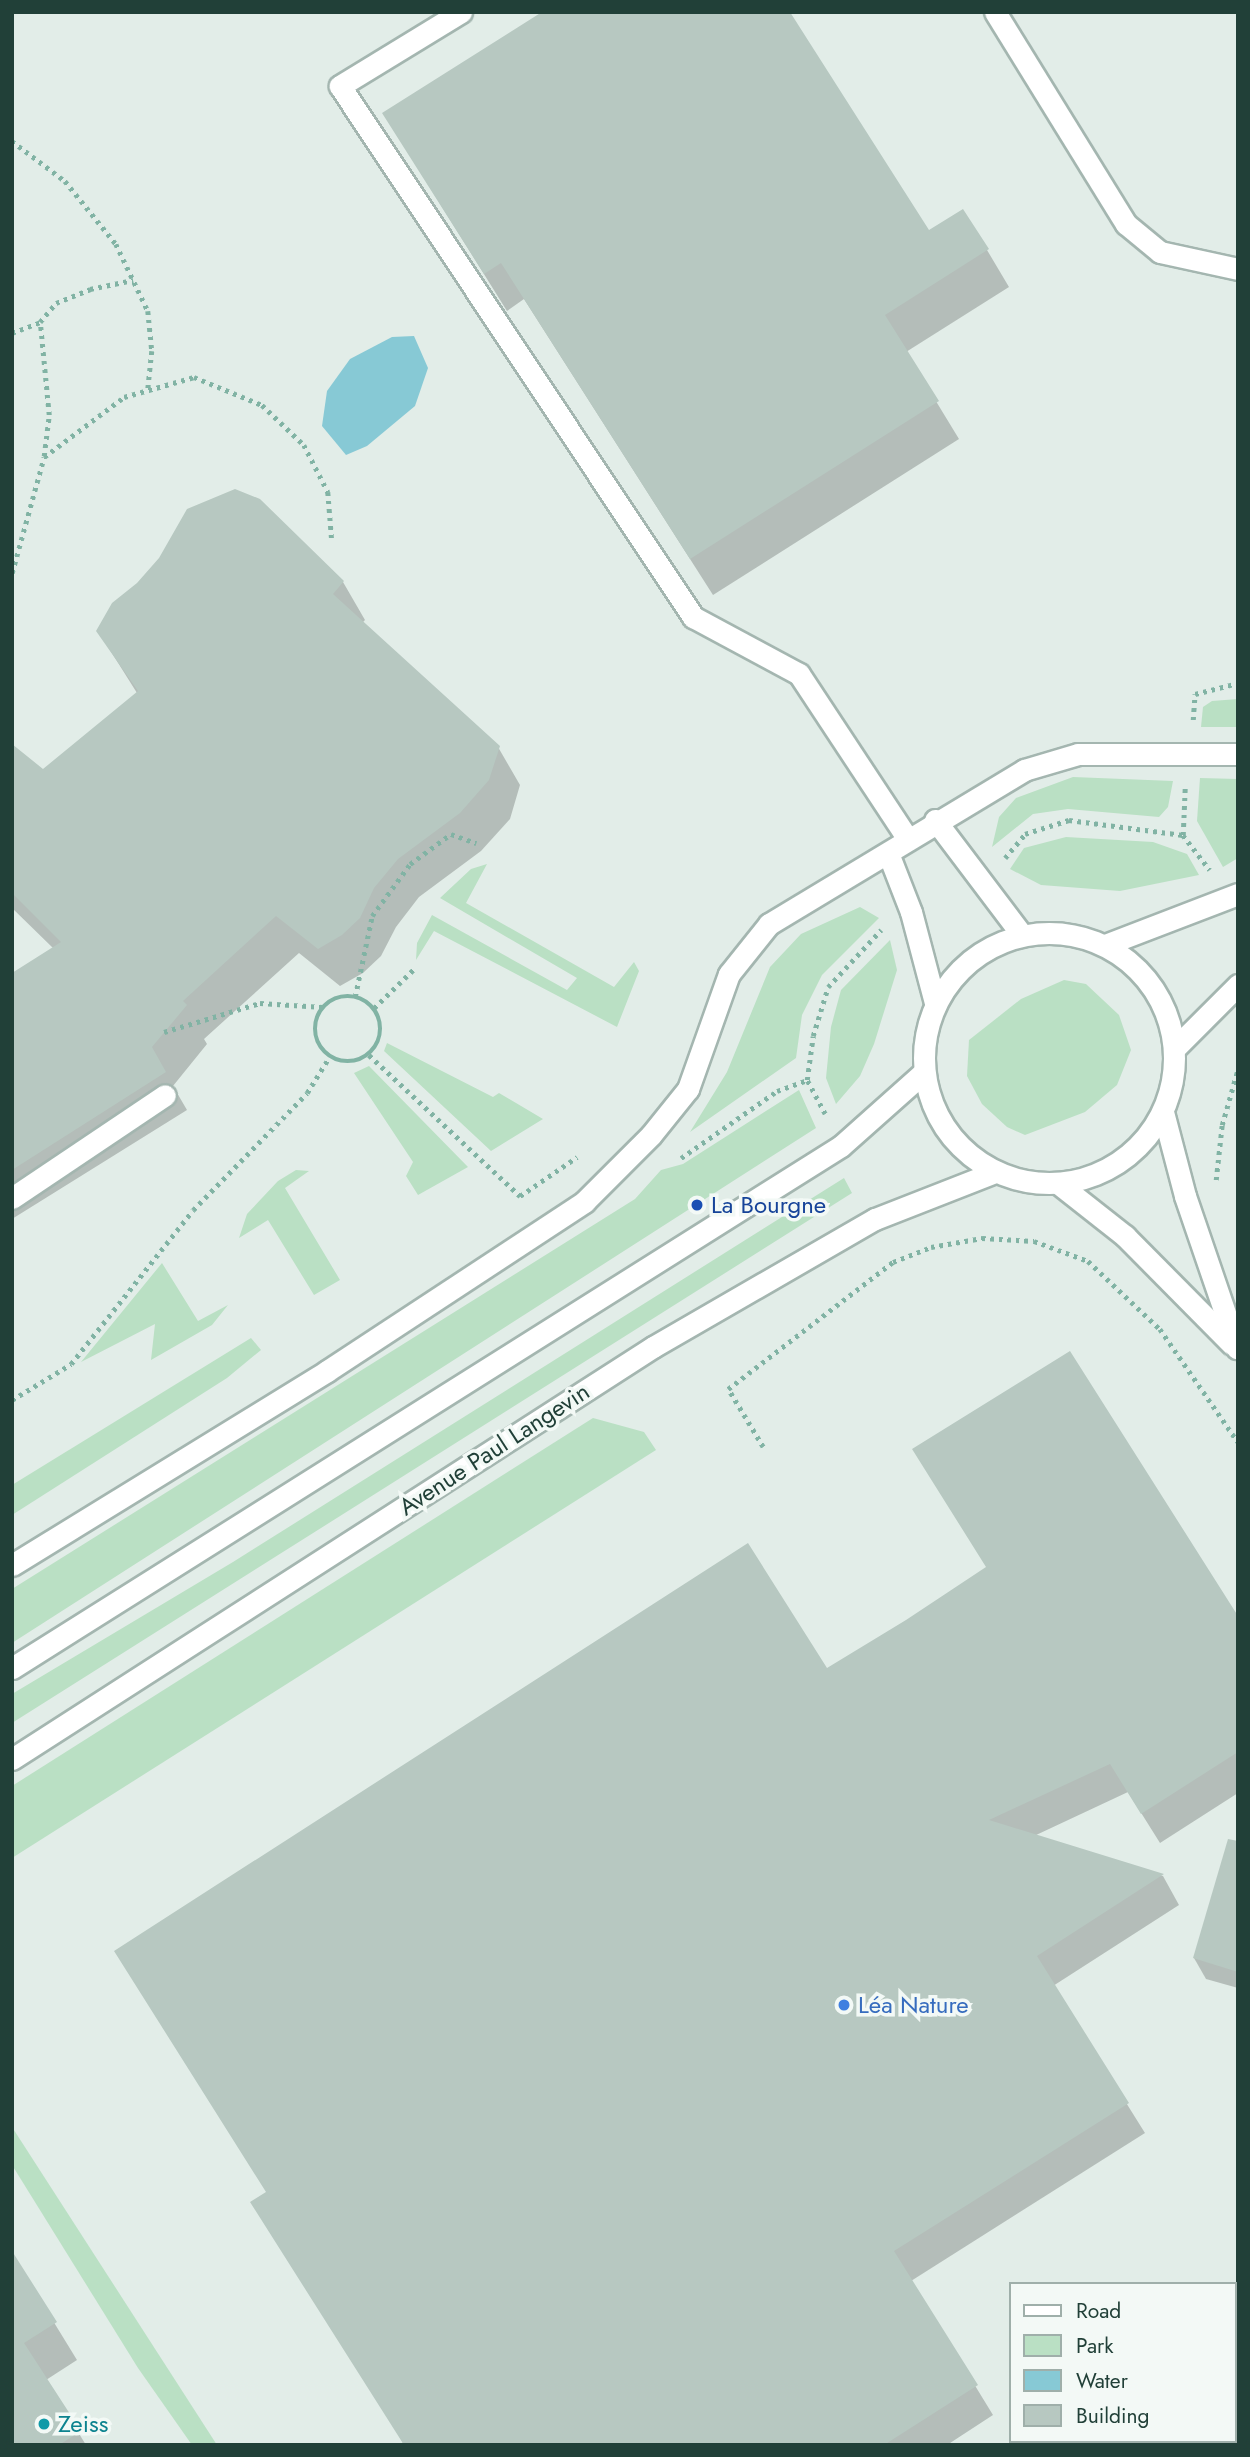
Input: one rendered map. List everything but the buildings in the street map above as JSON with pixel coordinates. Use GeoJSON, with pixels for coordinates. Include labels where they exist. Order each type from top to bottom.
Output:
{"type":"FeatureCollection","features":[{"type":"Feature","properties":{"kind":"main road"},"geometry":{"type":"LineString","coordinates":[[461,12],[340,86],[693,617],[799,674],[908,839]]}},
{"type":"Feature","properties":{"kind":"main road"},"geometry":{"type":"LineString","coordinates":[[995,12],[1126,224],[1160,252],[1238,270]]}},
{"type":"Feature","properties":{"kind":"main road"},"geometry":{"type":"LineString","coordinates":[[12,1565],[327,1371],[584,1202],[651,1135],[688,1089],[729,974],[769,924],[888,853],[935,820],[1024,770],[1078,754],[1238,754]]}},
{"type":"Feature","properties":{"kind":"main road"},"geometry":{"type":"LineString","coordinates":[[935,820],[1022,935]]}},
{"type":"Feature","properties":{"kind":"main road"},"geometry":{"type":"LineString","coordinates":[[888,853],[911,912],[935,1003]]}},
{"type":"Feature","properties":{"kind":"main road"},"geometry":{"type":"LineString","coordinates":[[1105,945],[1238,894]]}},
{"type":"Feature","properties":{"kind":"main road"},"geometry":{"type":"LineString","coordinates":[[1065,933],[1105,945],[1146,980],[1164,1007],[1174,1049],[1172,1081],[1163,1112],[1145,1140],[1120,1161],[1091,1177],[1059,1184],[1026,1182],[995,1172],[960,1148],[935,1113],[923,1073],[925,1037],[935,1003],[957,972],[977,956],[1022,935],[1065,933]]}},
{"type":"Feature","properties":{"kind":"main road"},"geometry":{"type":"LineString","coordinates":[[1174,1049],[1238,985]]}},
{"type":"Feature","properties":{"kind":"main road"},"geometry":{"type":"LineString","coordinates":[[12,1668],[841,1146],[923,1073]]}},
{"type":"Feature","properties":{"kind":"main road"},"geometry":{"type":"LineString","coordinates":[[12,1198],[165,1096]]}},
{"type":"Feature","properties":{"kind":"main road"},"geometry":{"type":"LineString","coordinates":[[1163,1112],[1185,1196],[1237,1349]]}},
{"type":"Feature","properties":{"kind":"main road","name":"Avenue Paul Langevin"},"geometry":{"type":"LineString","coordinates":[[12,1759],[653,1347],[875,1219],[995,1172]]}},
{"type":"Feature","properties":{"kind":"main road"},"geometry":{"type":"LineString","coordinates":[[1059,1184],[1125,1236],[1237,1349]]}},
{"type":"Feature","properties":{"kind":"path"},"geometry":{"type":"LineString","coordinates":[[12,141],[65,181],[116,244],[148,311],[152,351],[148,390]]}},
{"type":"Feature","properties":{"kind":"path"},"geometry":{"type":"LineString","coordinates":[[12,332],[40,322],[56,303],[90,289],[133,280]]}},
{"type":"Feature","properties":{"kind":"path"},"geometry":{"type":"LineString","coordinates":[[12,573],[44,457],[49,415],[40,322]]}},
{"type":"Feature","properties":{"kind":"path"},"geometry":{"type":"LineString","coordinates":[[44,457],[124,397],[194,377],[262,405],[304,445],[328,492],[332,542]]}},
{"type":"Feature","properties":{"kind":"path"},"geometry":{"type":"LineString","coordinates":[[1000,863],[1025,834],[1069,820],[1183,835],[1212,873]]}},
{"type":"Feature","properties":{"kind":"path"},"geometry":{"type":"LineString","coordinates":[[355,997],[372,916],[410,864],[451,834],[475,843]]}},
{"type":"Feature","properties":{"kind":"path"},"geometry":{"type":"LineString","coordinates":[[826,1115],[807,1080],[813,1036],[828,987],[884,927]]}},
{"type":"Feature","properties":{"kind":"path"},"geometry":{"type":"LineString","coordinates":[[374,1008],[415,968]]}},
{"type":"Feature","properties":{"kind":"path"},"geometry":{"type":"LineString","coordinates":[[164,1032],[260,1003],[324,1007],[344,996],[355,997],[374,1008],[381,1028],[369,1055],[349,1062],[330,1056],[316,1038],[315,1028],[324,1007]]}},
{"type":"Feature","properties":{"kind":"path"},"geometry":{"type":"LineString","coordinates":[[369,1055],[520,1196],[589,1149]]}},
{"type":"Feature","properties":{"kind":"path"},"geometry":{"type":"LineString","coordinates":[[12,1400],[71,1364],[193,1210],[307,1093],[330,1056]]}},
{"type":"Feature","properties":{"kind":"path"},"geometry":{"type":"LineString","coordinates":[[1212,1183],[1220,1178],[1222,1125],[1238,1069]]}},
{"type":"Feature","properties":{"kind":"path"},"geometry":{"type":"LineString","coordinates":[[681,1158],[777,1091],[807,1080]]}},
{"type":"Feature","properties":{"kind":"path"},"geometry":{"type":"LineString","coordinates":[[763,1447],[728,1389],[893,1262],[931,1247],[982,1238],[1034,1241],[1088,1261],[1160,1329],[1238,1442]]}},
{"type":"Feature","properties":{"kind":"path"},"geometry":{"type":"LineString","coordinates":[[890,1255],[893,1262]]}},
{"type":"Feature","properties":{"kind":"green space"},"geometry":{"type":"Polygon","coordinates":[[[1238,699],[1238,727],[1201,727],[1203,707],[1212,701],[1238,699]]]}},
{"type":"Feature","properties":{"kind":"green space"},"geometry":{"type":"Polygon","coordinates":[[[1073,777],[1173,781],[1168,807],[1159,817],[1068,809],[1033,814],[992,847],[999,817],[1016,798],[1073,777]]]}},
{"type":"Feature","properties":{"kind":"green space"},"geometry":{"type":"Polygon","coordinates":[[[1200,778],[1238,779],[1238,858],[1223,867],[1197,821],[1200,778]]]}},
{"type":"Feature","properties":{"kind":"green space"},"geometry":{"type":"Polygon","coordinates":[[[1066,837],[1153,842],[1187,854],[1199,875],[1120,891],[1041,885],[1010,869],[1024,848],[1066,837]]]}},
{"type":"Feature","properties":{"kind":"green space"},"geometry":{"type":"Polygon","coordinates":[[[487,864],[466,903],[614,987],[634,962],[639,971],[617,1027],[434,931],[416,960],[417,943],[432,915],[567,990],[577,978],[440,898],[471,869],[487,864]]]}},
{"type":"Feature","properties":{"kind":"green space"},"geometry":{"type":"Polygon","coordinates":[[[860,907],[879,918],[822,975],[802,1015],[796,1058],[690,1132],[727,1072],[770,967],[801,934],[860,907]]]}},
{"type":"Feature","properties":{"kind":"green space"},"geometry":{"type":"Polygon","coordinates":[[[890,940],[897,970],[874,1044],[860,1076],[836,1104],[826,1078],[831,1027],[841,990],[890,940]]]}},
{"type":"Feature","properties":{"kind":"green space"},"geometry":{"type":"Polygon","coordinates":[[[1064,980],[1086,984],[1119,1015],[1131,1050],[1117,1085],[1085,1112],[1025,1135],[1007,1127],[982,1104],[967,1076],[969,1040],[1021,999],[1064,980]]]}},
{"type":"Feature","properties":{"kind":"green space"},"geometry":{"type":"Polygon","coordinates":[[[387,1043],[493,1097],[499,1093],[543,1119],[491,1151],[384,1051],[387,1043]]]}},
{"type":"Feature","properties":{"kind":"green space"},"geometry":{"type":"Polygon","coordinates":[[[369,1066],[468,1167],[418,1195],[406,1176],[413,1162],[354,1073],[369,1066]]]}},
{"type":"Feature","properties":{"kind":"green space"},"geometry":{"type":"Polygon","coordinates":[[[799,1090],[816,1128],[12,1643],[12,1589],[635,1199],[661,1170],[683,1164],[799,1090]]]}},
{"type":"Feature","properties":{"kind":"green space"},"geometry":{"type":"Polygon","coordinates":[[[296,1170],[309,1171],[285,1188],[340,1280],[314,1295],[268,1220],[239,1238],[247,1214],[278,1181],[296,1170]]]}},
{"type":"Feature","properties":{"kind":"green space"},"geometry":{"type":"Polygon","coordinates":[[[844,1178],[852,1193],[12,1723],[12,1694],[233,1562],[844,1178]]]}},
{"type":"Feature","properties":{"kind":"green space"},"geometry":{"type":"Polygon","coordinates":[[[162,1263],[198,1321],[228,1305],[212,1325],[151,1360],[155,1324],[81,1362],[162,1263]]]}},
{"type":"Feature","properties":{"kind":"green space"},"geometry":{"type":"Polygon","coordinates":[[[251,1338],[261,1350],[227,1378],[12,1515],[12,1485],[251,1338]]]}},
{"type":"Feature","properties":{"kind":"green space"},"geometry":{"type":"Polygon","coordinates":[[[593,1418],[644,1432],[656,1450],[12,1858],[12,1786],[593,1418]]]}},
{"type":"Feature","properties":{"kind":"green space"},"geometry":{"type":"Polygon","coordinates":[[[12,2127],[217,2445],[192,2445],[138,2368],[12,2165],[12,2127]]]}},
{"type":"Feature","properties":{"kind":"water"},"geometry":{"type":"Polygon","coordinates":[[[414,336],[428,368],[415,406],[367,446],[346,455],[322,426],[327,391],[350,359],[392,337],[414,336]]]}},
{"type":"Feature","properties":{"kind":"place","name":"La Bourgne"},"geometry":{"type":"Point","coordinates":[697,1205]}},
{"type":"Feature","properties":{"kind":"place","name":"Léa Nature"},"geometry":{"type":"Point","coordinates":[844,2005]}},
{"type":"Feature","properties":{"kind":"place","name":"Zeiss"},"geometry":{"type":"Point","coordinates":[44,2424]}}]}
